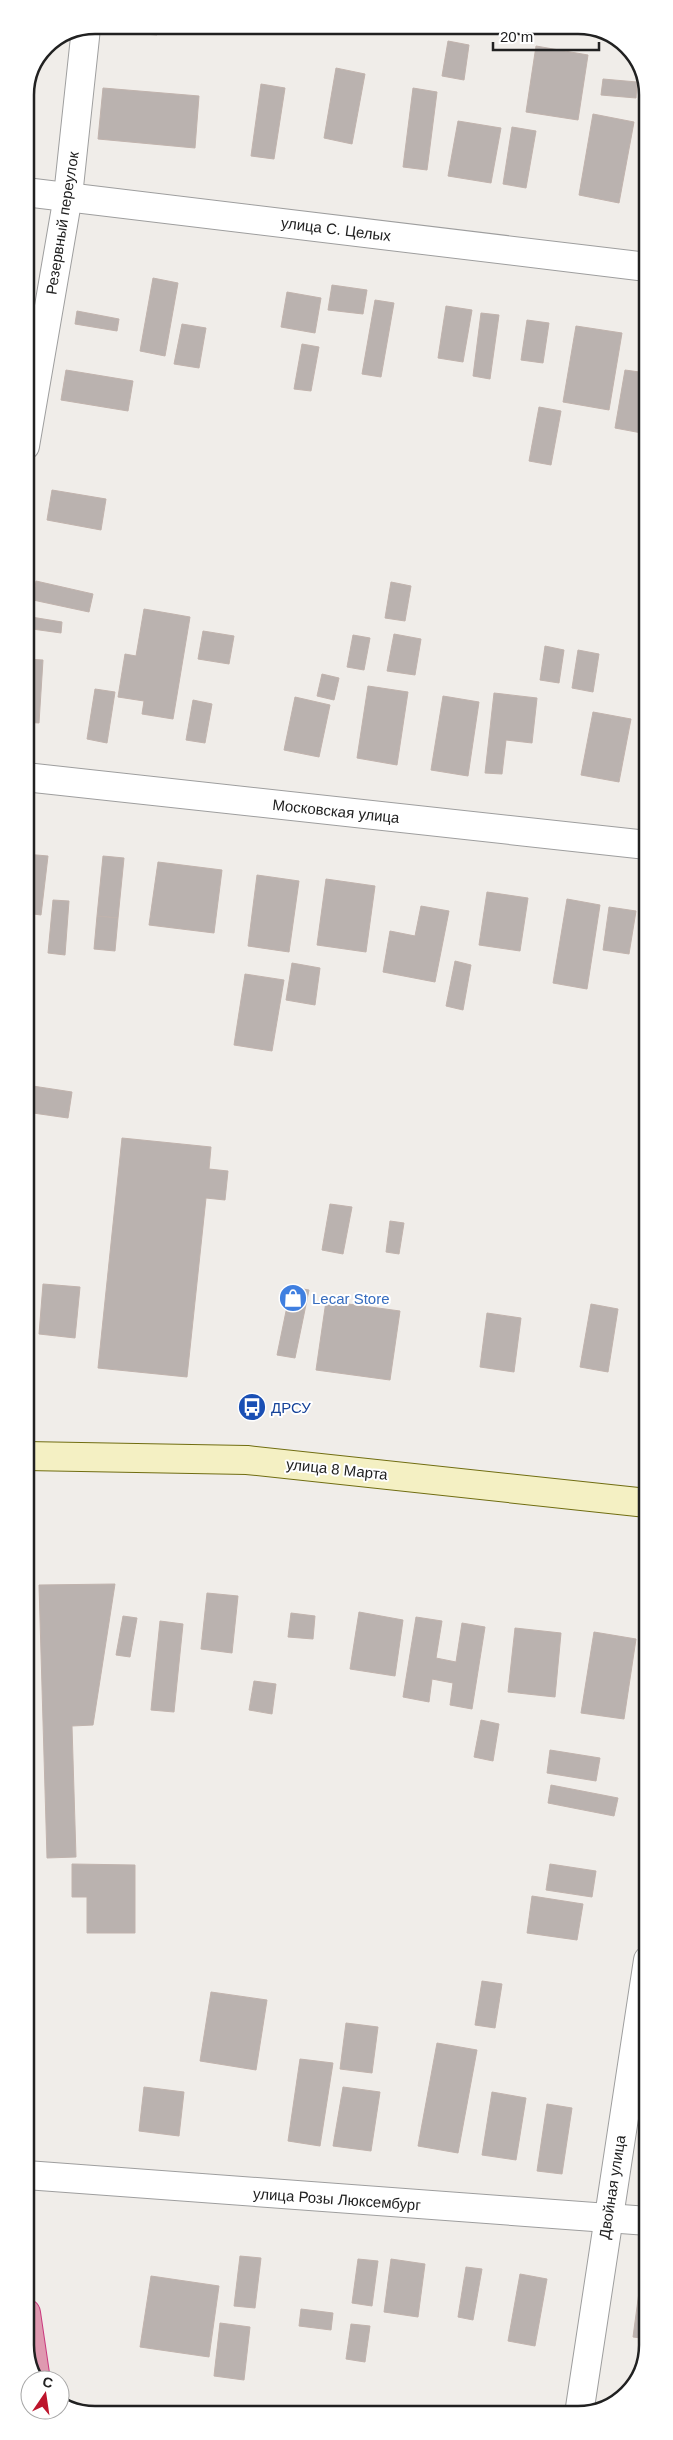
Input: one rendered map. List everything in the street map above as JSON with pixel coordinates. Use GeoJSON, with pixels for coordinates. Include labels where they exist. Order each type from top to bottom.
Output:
{"type":"FeatureCollection","features":[{"type":"Feature","properties":{"kind":"main road","name":"улица 8 Марта"},"geometry":{"type":"LineString","coordinates":[[34,1456],[247,1460],[639,1502]]}},
{"type":"Feature","properties":{"kind":"street","name":"Резервный переулок"},"geometry":{"type":"LineString","coordinates":[[34,394],[68,196],[85,35]]}},
{"type":"Feature","properties":{"kind":"street","name":"улица С. Целых"},"geometry":{"type":"LineString","coordinates":[[34,193],[639,267]]}},
{"type":"Feature","properties":{"kind":"street","name":"Московская улица"},"geometry":{"type":"LineString","coordinates":[[34,778],[639,844]]}},
{"type":"Feature","properties":{"kind":"street","name":"Двойная улица"},"geometry":{"type":"LineString","coordinates":[[580,2406],[639,2017]]}},
{"type":"Feature","properties":{"kind":"street","name":"улица Розы Люксембург"},"geometry":{"type":"LineString","coordinates":[[34,2176],[607,2220],[639,2221]]}},
{"type":"Feature","properties":{"kind":"building"},"geometry":{"type":"Polygon","coordinates":[[[448,41],[469,45],[464,80],[442,76],[448,41]]]}},
{"type":"Feature","properties":{"kind":"building"},"geometry":{"type":"Polygon","coordinates":[[[536,46],[588,55],[578,120],[526,112],[536,46]]]}},
{"type":"Feature","properties":{"kind":"building"},"geometry":{"type":"Polygon","coordinates":[[[336,68],[365,74],[352,144],[324,138],[336,68]]]}},
{"type":"Feature","properties":{"kind":"building"},"geometry":{"type":"Polygon","coordinates":[[[603,79],[637,82],[636,98],[601,95],[603,79]]]}},
{"type":"Feature","properties":{"kind":"building"},"geometry":{"type":"Polygon","coordinates":[[[261,84],[285,88],[274,159],[251,156],[261,84]]]}},
{"type":"Feature","properties":{"kind":"building"},"geometry":{"type":"Polygon","coordinates":[[[103,88],[199,96],[195,148],[98,139],[103,88]]]}},
{"type":"Feature","properties":{"kind":"building"},"geometry":{"type":"Polygon","coordinates":[[[413,88],[437,92],[427,170],[403,167],[413,88]]]}},
{"type":"Feature","properties":{"kind":"building"},"geometry":{"type":"Polygon","coordinates":[[[593,114],[634,122],[619,203],[579,195],[593,114]]]}},
{"type":"Feature","properties":{"kind":"building"},"geometry":{"type":"Polygon","coordinates":[[[458,121],[501,128],[491,183],[448,176],[458,121]]]}},
{"type":"Feature","properties":{"kind":"building"},"geometry":{"type":"Polygon","coordinates":[[[512,127],[536,131],[526,188],[503,184],[512,127]]]}},
{"type":"Feature","properties":{"kind":"building"},"geometry":{"type":"Polygon","coordinates":[[[153,278],[178,283],[165,356],[140,351],[153,278]]]}},
{"type":"Feature","properties":{"kind":"building"},"geometry":{"type":"Polygon","coordinates":[[[332,285],[367,290],[363,314],[328,310],[332,285]]]}},
{"type":"Feature","properties":{"kind":"building"},"geometry":{"type":"Polygon","coordinates":[[[287,292],[321,298],[315,333],[281,327],[287,292]]]}},
{"type":"Feature","properties":{"kind":"building"},"geometry":{"type":"Polygon","coordinates":[[[375,300],[394,303],[381,377],[362,374],[375,300]]]}},
{"type":"Feature","properties":{"kind":"building"},"geometry":{"type":"Polygon","coordinates":[[[446,306],[472,310],[463,362],[438,358],[446,306]]]}},
{"type":"Feature","properties":{"kind":"building"},"geometry":{"type":"Polygon","coordinates":[[[77,311],[119,319],[117,331],[75,324],[77,311]]]}},
{"type":"Feature","properties":{"kind":"building"},"geometry":{"type":"Polygon","coordinates":[[[481,313],[499,315],[490,379],[473,376],[481,313]]]}},
{"type":"Feature","properties":{"kind":"building"},"geometry":{"type":"Polygon","coordinates":[[[527,320],[549,323],[543,363],[521,360],[527,320]]]}},
{"type":"Feature","properties":{"kind":"building"},"geometry":{"type":"Polygon","coordinates":[[[182,324],[206,328],[199,368],[174,364],[182,324]]]}},
{"type":"Feature","properties":{"kind":"building"},"geometry":{"type":"Polygon","coordinates":[[[576,326],[622,333],[609,410],[563,402],[576,326]]]}},
{"type":"Feature","properties":{"kind":"building"},"geometry":{"type":"Polygon","coordinates":[[[302,344],[319,347],[311,391],[294,389],[302,344]]]}},
{"type":"Feature","properties":{"kind":"building"},"geometry":{"type":"Polygon","coordinates":[[[66,370],[133,381],[128,411],[61,400],[66,370]]]}},
{"type":"Feature","properties":{"kind":"building"},"geometry":{"type":"Polygon","coordinates":[[[625,370],[639,372],[639,432],[615,428],[625,370]]]}},
{"type":"Feature","properties":{"kind":"building"},"geometry":{"type":"Polygon","coordinates":[[[539,407],[561,411],[551,465],[529,461],[539,407]]]}},
{"type":"Feature","properties":{"kind":"building"},"geometry":{"type":"Polygon","coordinates":[[[52,490],[106,499],[101,530],[47,520],[52,490]]]}},
{"type":"Feature","properties":{"kind":"building"},"geometry":{"type":"Polygon","coordinates":[[[36,581],[93,594],[89,612],[34,600],[36,581]]]}},
{"type":"Feature","properties":{"kind":"building"},"geometry":{"type":"Polygon","coordinates":[[[391,582],[411,586],[405,621],[385,618],[391,582]]]}},
{"type":"Feature","properties":{"kind":"building"},"geometry":{"type":"Polygon","coordinates":[[[144,609],[190,617],[173,719],[142,714],[144,701],[118,697],[125,654],[136,656],[144,609]]]}},
{"type":"Feature","properties":{"kind":"building"},"geometry":{"type":"Polygon","coordinates":[[[34,617],[62,622],[61,633],[34,629],[34,617]]]}},
{"type":"Feature","properties":{"kind":"building"},"geometry":{"type":"Polygon","coordinates":[[[203,631],[234,636],[229,664],[198,659],[203,631]]]}},
{"type":"Feature","properties":{"kind":"building"},"geometry":{"type":"Polygon","coordinates":[[[394,634],[421,639],[415,675],[387,671],[394,634]]]}},
{"type":"Feature","properties":{"kind":"building"},"geometry":{"type":"Polygon","coordinates":[[[353,635],[370,638],[364,670],[347,667],[353,635]]]}},
{"type":"Feature","properties":{"kind":"building"},"geometry":{"type":"Polygon","coordinates":[[[545,646],[564,650],[559,683],[540,680],[545,646]]]}},
{"type":"Feature","properties":{"kind":"building"},"geometry":{"type":"Polygon","coordinates":[[[578,650],[599,654],[593,692],[572,688],[578,650]]]}},
{"type":"Feature","properties":{"kind":"building"},"geometry":{"type":"Polygon","coordinates":[[[34,660],[43,660],[39,723],[34,723],[34,660]]]}},
{"type":"Feature","properties":{"kind":"building"},"geometry":{"type":"Polygon","coordinates":[[[322,674],[339,678],[334,700],[317,696],[322,674]]]}},
{"type":"Feature","properties":{"kind":"building"},"geometry":{"type":"Polygon","coordinates":[[[368,686],[408,692],[397,765],[357,758],[368,686]]]}},
{"type":"Feature","properties":{"kind":"building"},"geometry":{"type":"Polygon","coordinates":[[[95,689],[115,692],[107,743],[87,739],[95,689]]]}},
{"type":"Feature","properties":{"kind":"building"},"geometry":{"type":"Polygon","coordinates":[[[494,693],[537,698],[532,743],[506,740],[502,774],[485,773],[494,693]]]}},
{"type":"Feature","properties":{"kind":"building"},"geometry":{"type":"Polygon","coordinates":[[[443,696],[479,702],[468,776],[431,770],[443,696]]]}},
{"type":"Feature","properties":{"kind":"building"},"geometry":{"type":"Polygon","coordinates":[[[295,697],[330,705],[319,757],[284,750],[295,697]]]}},
{"type":"Feature","properties":{"kind":"building"},"geometry":{"type":"Polygon","coordinates":[[[193,700],[212,704],[205,743],[186,740],[193,700]]]}},
{"type":"Feature","properties":{"kind":"building"},"geometry":{"type":"Polygon","coordinates":[[[593,712],[631,719],[619,782],[581,775],[593,712]]]}},
{"type":"Feature","properties":{"kind":"building"},"geometry":{"type":"Polygon","coordinates":[[[34,855],[48,856],[41,915],[34,914],[34,855]]]}},
{"type":"Feature","properties":{"kind":"building"},"geometry":{"type":"Polygon","coordinates":[[[103,856],[124,858],[118,918],[97,916],[103,856]]]}},
{"type":"Feature","properties":{"kind":"building"},"geometry":{"type":"Polygon","coordinates":[[[158,862],[222,870],[214,933],[149,925],[158,862]]]}},
{"type":"Feature","properties":{"kind":"building"},"geometry":{"type":"Polygon","coordinates":[[[257,875],[299,881],[289,952],[248,946],[257,875]]]}},
{"type":"Feature","properties":{"kind":"building"},"geometry":{"type":"Polygon","coordinates":[[[326,879],[375,886],[366,952],[317,945],[326,879]]]}},
{"type":"Feature","properties":{"kind":"building"},"geometry":{"type":"Polygon","coordinates":[[[487,892],[528,898],[520,951],[479,945],[487,892]]]}},
{"type":"Feature","properties":{"kind":"building"},"geometry":{"type":"Polygon","coordinates":[[[567,899],[600,905],[587,989],[553,983],[567,899]]]}},
{"type":"Feature","properties":{"kind":"building"},"geometry":{"type":"Polygon","coordinates":[[[53,900],[69,901],[65,955],[48,953],[53,900]]]}},
{"type":"Feature","properties":{"kind":"building"},"geometry":{"type":"Polygon","coordinates":[[[421,906],[449,911],[435,982],[383,972],[390,931],[415,936],[421,906]]]}},
{"type":"Feature","properties":{"kind":"building"},"geometry":{"type":"Polygon","coordinates":[[[609,907],[636,911],[629,954],[603,950],[609,907]]]}},
{"type":"Feature","properties":{"kind":"building"},"geometry":{"type":"Polygon","coordinates":[[[97,916],[118,918],[115,951],[94,949],[97,916]]]}},
{"type":"Feature","properties":{"kind":"building"},"geometry":{"type":"Polygon","coordinates":[[[455,961],[471,965],[463,1010],[446,1006],[455,961]]]}},
{"type":"Feature","properties":{"kind":"building"},"geometry":{"type":"Polygon","coordinates":[[[292,963],[320,968],[315,1005],[286,1000],[292,963]]]}},
{"type":"Feature","properties":{"kind":"building"},"geometry":{"type":"Polygon","coordinates":[[[245,974],[284,980],[272,1051],[234,1045],[245,974]]]}},
{"type":"Feature","properties":{"kind":"building"},"geometry":{"type":"Polygon","coordinates":[[[34,1086],[72,1092],[68,1118],[34,1113],[34,1086]]]}},
{"type":"Feature","properties":{"kind":"building"},"geometry":{"type":"Polygon","coordinates":[[[122,1138],[211,1147],[209,1169],[228,1171],[225,1200],[206,1198],[187,1377],[98,1368],[122,1138]]]}},
{"type":"Feature","properties":{"kind":"building"},"geometry":{"type":"Polygon","coordinates":[[[330,1204],[352,1207],[343,1254],[322,1250],[330,1204]]]}},
{"type":"Feature","properties":{"kind":"building"},"geometry":{"type":"Polygon","coordinates":[[[390,1221],[404,1223],[399,1254],[386,1252],[390,1221]]]}},
{"type":"Feature","properties":{"kind":"building"},"geometry":{"type":"Polygon","coordinates":[[[43,1284],[80,1287],[75,1338],[39,1334],[43,1284]]]}},
{"type":"Feature","properties":{"kind":"building"},"geometry":{"type":"Polygon","coordinates":[[[291,1287],[309,1290],[295,1358],[277,1355],[291,1287]]]}},
{"type":"Feature","properties":{"kind":"building"},"geometry":{"type":"Polygon","coordinates":[[[326,1301],[400,1311],[390,1380],[316,1370],[326,1301]]]}},
{"type":"Feature","properties":{"kind":"building"},"geometry":{"type":"Polygon","coordinates":[[[591,1304],[618,1309],[608,1372],[580,1367],[591,1304]]]}},
{"type":"Feature","properties":{"kind":"building"},"geometry":{"type":"Polygon","coordinates":[[[487,1313],[521,1318],[514,1372],[480,1367],[487,1313]]]}},
{"type":"Feature","properties":{"kind":"building"},"geometry":{"type":"Polygon","coordinates":[[[115,1584],[93,1725],[72,1726],[76,1857],[47,1858],[39,1585],[115,1584]]]}},
{"type":"Feature","properties":{"kind":"building"},"geometry":{"type":"Polygon","coordinates":[[[207,1593],[238,1596],[232,1653],[201,1649],[207,1593]]]}},
{"type":"Feature","properties":{"kind":"building"},"geometry":{"type":"Polygon","coordinates":[[[359,1612],[403,1620],[395,1676],[350,1669],[359,1612]]]}},
{"type":"Feature","properties":{"kind":"building"},"geometry":{"type":"Polygon","coordinates":[[[291,1613],[315,1616],[313,1639],[288,1637],[291,1613]]]}},
{"type":"Feature","properties":{"kind":"building"},"geometry":{"type":"Polygon","coordinates":[[[123,1616],[137,1618],[130,1657],[116,1655],[123,1616]]]}},
{"type":"Feature","properties":{"kind":"building"},"geometry":{"type":"Polygon","coordinates":[[[416,1617],[442,1621],[436,1658],[456,1662],[462,1623],[485,1627],[472,1709],[450,1705],[453,1683],[432,1679],[429,1702],[403,1697],[416,1617]]]}},
{"type":"Feature","properties":{"kind":"building"},"geometry":{"type":"Polygon","coordinates":[[[160,1621],[183,1624],[174,1712],[151,1710],[160,1621]]]}},
{"type":"Feature","properties":{"kind":"building"},"geometry":{"type":"Polygon","coordinates":[[[515,1628],[561,1633],[555,1697],[508,1692],[515,1628]]]}},
{"type":"Feature","properties":{"kind":"building"},"geometry":{"type":"Polygon","coordinates":[[[594,1632],[636,1639],[624,1719],[581,1713],[594,1632]]]}},
{"type":"Feature","properties":{"kind":"building"},"geometry":{"type":"Polygon","coordinates":[[[254,1681],[276,1684],[272,1714],[249,1710],[254,1681]]]}},
{"type":"Feature","properties":{"kind":"building"},"geometry":{"type":"Polygon","coordinates":[[[481,1720],[499,1724],[493,1761],[474,1757],[481,1720]]]}},
{"type":"Feature","properties":{"kind":"building"},"geometry":{"type":"Polygon","coordinates":[[[550,1750],[600,1758],[596,1781],[547,1773],[550,1750]]]}},
{"type":"Feature","properties":{"kind":"building"},"geometry":{"type":"Polygon","coordinates":[[[551,1785],[618,1798],[614,1816],[548,1803],[551,1785]]]}},
{"type":"Feature","properties":{"kind":"building"},"geometry":{"type":"Polygon","coordinates":[[[72,1864],[135,1865],[135,1933],[87,1933],[87,1897],[72,1897],[72,1864]]]}},
{"type":"Feature","properties":{"kind":"building"},"geometry":{"type":"Polygon","coordinates":[[[550,1864],[596,1871],[592,1897],[546,1890],[550,1864]]]}},
{"type":"Feature","properties":{"kind":"building"},"geometry":{"type":"Polygon","coordinates":[[[532,1896],[583,1904],[577,1940],[527,1933],[532,1896]]]}},
{"type":"Feature","properties":{"kind":"building"},"geometry":{"type":"Polygon","coordinates":[[[482,1981],[502,1984],[495,2028],[475,2025],[482,1981]]]}},
{"type":"Feature","properties":{"kind":"building"},"geometry":{"type":"Polygon","coordinates":[[[211,1992],[267,2000],[256,2070],[200,2061],[211,1992]]]}},
{"type":"Feature","properties":{"kind":"building"},"geometry":{"type":"Polygon","coordinates":[[[346,2023],[378,2027],[372,2073],[340,2069],[346,2023]]]}},
{"type":"Feature","properties":{"kind":"building"},"geometry":{"type":"Polygon","coordinates":[[[437,2043],[477,2050],[458,2153],[418,2146],[437,2043]]]}},
{"type":"Feature","properties":{"kind":"building"},"geometry":{"type":"Polygon","coordinates":[[[300,2059],[333,2063],[320,2146],[288,2141],[300,2059]]]}},
{"type":"Feature","properties":{"kind":"building"},"geometry":{"type":"Polygon","coordinates":[[[144,2087],[184,2092],[179,2136],[139,2131],[144,2087]]]}},
{"type":"Feature","properties":{"kind":"building"},"geometry":{"type":"Polygon","coordinates":[[[343,2087],[380,2092],[371,2151],[333,2146],[343,2087]]]}},
{"type":"Feature","properties":{"kind":"building"},"geometry":{"type":"Polygon","coordinates":[[[492,2092],[526,2098],[516,2160],[482,2155],[492,2092]]]}},
{"type":"Feature","properties":{"kind":"building"},"geometry":{"type":"Polygon","coordinates":[[[547,2104],[572,2108],[562,2174],[537,2171],[547,2104]]]}},
{"type":"Feature","properties":{"kind":"building"},"geometry":{"type":"Polygon","coordinates":[[[240,2256],[261,2258],[255,2308],[234,2306],[240,2256]]]}},
{"type":"Feature","properties":{"kind":"building"},"geometry":{"type":"Polygon","coordinates":[[[358,2259],[378,2261],[372,2306],[352,2303],[358,2259]]]}},
{"type":"Feature","properties":{"kind":"building"},"geometry":{"type":"Polygon","coordinates":[[[391,2259],[425,2264],[418,2317],[384,2312],[391,2259]]]}},
{"type":"Feature","properties":{"kind":"building"},"geometry":{"type":"Polygon","coordinates":[[[466,2267],[482,2269],[473,2320],[458,2317],[466,2267]]]}},
{"type":"Feature","properties":{"kind":"building"},"geometry":{"type":"Polygon","coordinates":[[[520,2274],[547,2279],[535,2346],[508,2341],[520,2274]]]}},
{"type":"Feature","properties":{"kind":"building"},"geometry":{"type":"Polygon","coordinates":[[[151,2276],[219,2286],[209,2357],[140,2347],[151,2276]]]}},
{"type":"Feature","properties":{"kind":"building"},"geometry":{"type":"Polygon","coordinates":[[[639,2292],[639,2338],[633,2337],[639,2292]]]}},
{"type":"Feature","properties":{"kind":"building"},"geometry":{"type":"Polygon","coordinates":[[[301,2309],[333,2313],[331,2330],[299,2326],[301,2309]]]}},
{"type":"Feature","properties":{"kind":"building"},"geometry":{"type":"Polygon","coordinates":[[[220,2323],[250,2327],[244,2380],[214,2376],[220,2323]]]}},
{"type":"Feature","properties":{"kind":"building"},"geometry":{"type":"Polygon","coordinates":[[[351,2324],[370,2326],[365,2362],[346,2359],[351,2324]]]}},
{"type":"Feature","properties":{"kind":"place","name":"Lecar Store"},"geometry":{"type":"Point","coordinates":[293,1298]}},
{"type":"Feature","properties":{"kind":"place","name":"ДРСУ"},"geometry":{"type":"Point","coordinates":[252,1407]}}]}
